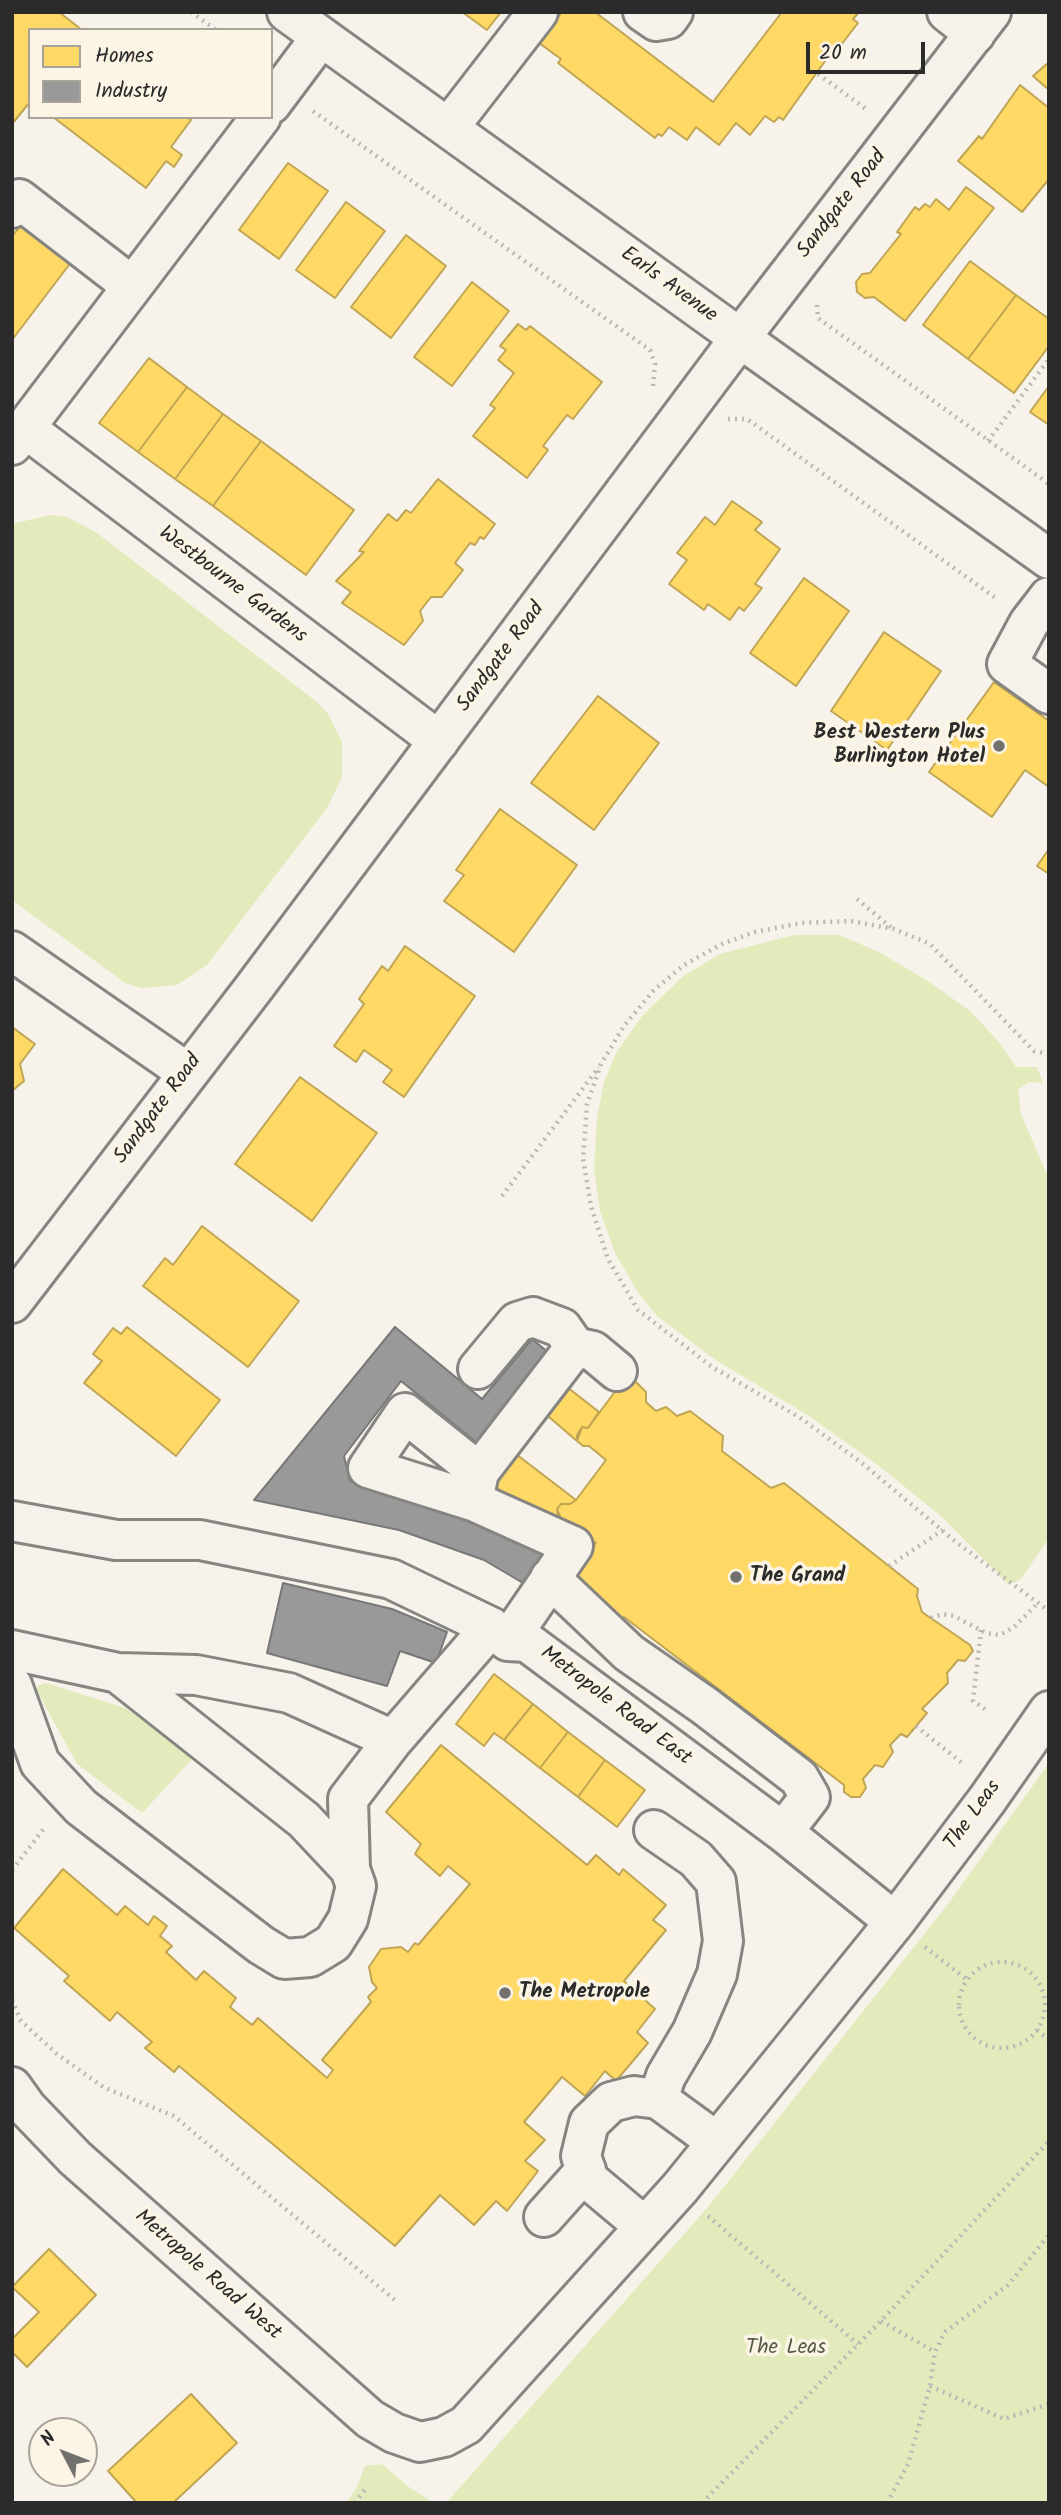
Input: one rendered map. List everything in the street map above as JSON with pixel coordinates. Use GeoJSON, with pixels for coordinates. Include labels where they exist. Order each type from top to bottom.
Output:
{"type":"FeatureCollection","features":[{"type":"Feature","properties":{"kind":"main road","name":"Earls Avenue"},"geometry":{"type":"LineString","coordinates":[[288,12],[1049,559]]}},
{"type":"Feature","properties":{"kind":"main road"},"geometry":{"type":"LineString","coordinates":[[449,127],[538,12]]}},
{"type":"Feature","properties":{"kind":"main road"},"geometry":{"type":"LineString","coordinates":[[643,12],[656,21],[668,19],[673,12]]}},
{"type":"Feature","properties":{"kind":"main road","name":"Sandgate Road"},"geometry":{"type":"LineString","coordinates":[[12,1303],[439,741],[740,338],[971,19]]}},
{"type":"Feature","properties":{"kind":"main road","name":"Westbourne Gardens"},"geometry":{"type":"LineString","coordinates":[[273,101],[321,37]]}},
{"type":"Feature","properties":{"kind":"main road","name":"Westbourne Gardens"},"geometry":{"type":"LineString","coordinates":[[260,119],[19,437],[439,741]]}},
{"type":"Feature","properties":{"kind":"main road"},"geometry":{"type":"LineString","coordinates":[[12,208],[19,199],[132,286]]}},
{"type":"Feature","properties":{"kind":"main road"},"geometry":{"type":"LineString","coordinates":[[1039,610],[1007,664],[1049,694]]}},
{"type":"Feature","properties":{"kind":"main road"},"geometry":{"type":"LineString","coordinates":[[12,951],[188,1073]]}},
{"type":"Feature","properties":{"kind":"main road"},"geometry":{"type":"LineString","coordinates":[[478,1368],[517,1322],[533,1317],[562,1328],[575,1347],[593,1351],[617,1371]]}},
{"type":"Feature","properties":{"kind":"main road"},"geometry":{"type":"LineString","coordinates":[[12,1685],[40,1763],[70,1796],[261,1945],[284,1959],[310,1957],[333,1943],[348,1920],[356,1886],[350,1869],[348,1799],[393,1740],[499,1634],[550,1578],[573,1546],[476,1486],[575,1347]]}},
{"type":"Feature","properties":{"kind":"main road","name":"Metropole Road East"},"geometry":{"type":"LineString","coordinates":[[12,1521],[116,1540],[200,1540],[391,1580],[499,1634],[527,1642],[783,1832],[895,1922]]}},
{"type":"Feature","properties":{"kind":"main road"},"geometry":{"type":"LineString","coordinates":[[550,1578],[629,1653],[705,1706],[799,1778],[810,1797],[783,1832]]}},
{"type":"Feature","properties":{"kind":"main road"},"geometry":{"type":"LineString","coordinates":[[12,1650],[118,1673],[196,1675],[289,1693],[393,1740]]}},
{"type":"Feature","properties":{"kind":"main road"},"geometry":{"type":"LineString","coordinates":[[118,1673],[304,1820],[350,1869]]}},
{"type":"Feature","properties":{"kind":"main road","name":"The Leas"},"geometry":{"type":"LineString","coordinates":[[420,2442],[444,2437],[466,2424],[680,2188],[895,1922],[987,1800],[1049,1711]]}},
{"type":"Feature","properties":{"kind":"main road"},"geometry":{"type":"LineString","coordinates":[[654,1830],[696,1859],[716,1882],[723,1941],[717,1974],[692,2032],[666,2077],[658,2099]]}},
{"type":"Feature","properties":{"kind":"main road","name":"Metropole Road West"},"geometry":{"type":"LineString","coordinates":[[12,2087],[27,2108],[75,2158],[360,2410],[394,2433],[420,2442]]}},
{"type":"Feature","properties":{"kind":"main road"},"geometry":{"type":"LineString","coordinates":[[645,2227],[589,2180],[581,2155],[589,2123],[611,2102],[634,2096],[658,2099],[717,2141]]}},
{"type":"Feature","properties":{"kind":"main road"},"geometry":{"type":"LineString","coordinates":[[544,2217],[586,2170]]}},
{"type":"Feature","properties":{"kind":"path"},"geometry":{"type":"LineString","coordinates":[[191,12],[213,28]]}},
{"type":"Feature","properties":{"kind":"path"},"geometry":{"type":"LineString","coordinates":[[818,74],[866,110]]}},
{"type":"Feature","properties":{"kind":"path"},"geometry":{"type":"LineString","coordinates":[[273,105],[650,350],[655,364],[652,392]]}},
{"type":"Feature","properties":{"kind":"path"},"geometry":{"type":"LineString","coordinates":[[819,298],[816,307],[818,318],[1049,484]]}},
{"type":"Feature","properties":{"kind":"path"},"geometry":{"type":"LineString","coordinates":[[988,442],[1049,359]]}},
{"type":"Feature","properties":{"kind":"path"},"geometry":{"type":"LineString","coordinates":[[720,429],[727,419],[747,419],[1039,610]]}},
{"type":"Feature","properties":{"kind":"path"},"geometry":{"type":"LineString","coordinates":[[857,899],[894,929]]}},
{"type":"Feature","properties":{"kind":"path"},"geometry":{"type":"LineString","coordinates":[[502,1196],[601,1063],[624,1026],[654,990],[684,965],[722,944],[755,932],[801,923],[851,921],[894,929],[930,944],[1034,1051],[1049,1054]]}},
{"type":"Feature","properties":{"kind":"path"},"geometry":{"type":"LineString","coordinates":[[601,1063],[587,1104],[583,1159],[591,1206],[608,1259],[638,1310],[712,1367],[809,1425],[911,1500],[943,1530],[1049,1611]]}},
{"type":"Feature","properties":{"kind":"path"},"geometry":{"type":"LineString","coordinates":[[889,1566],[943,1530]]}},
{"type":"Feature","properties":{"kind":"path"},"geometry":{"type":"LineString","coordinates":[[931,1618],[942,1614],[954,1616],[1000,1635],[1014,1627],[1039,1602]]}},
{"type":"Feature","properties":{"kind":"path"},"geometry":{"type":"LineString","coordinates":[[981,1629],[974,1701],[985,1709]]}},
{"type":"Feature","properties":{"kind":"path"},"geometry":{"type":"LineString","coordinates":[[916,1726],[962,1763]]}},
{"type":"Feature","properties":{"kind":"path"},"geometry":{"type":"LineString","coordinates":[[12,1870],[70,1796]]}},
{"type":"Feature","properties":{"kind":"path"},"geometry":{"type":"LineString","coordinates":[[895,1922],[966,1979]]}},
{"type":"Feature","properties":{"kind":"path"},"geometry":{"type":"LineString","coordinates":[[993,1962],[1010,1962],[1024,1967],[1036,1977],[1046,2001],[1044,2017],[1037,2031],[1013,2047],[998,2049],[980,2043],[968,2034],[958,2013],[959,1998],[966,1979],[979,1968],[993,1962]]}},
{"type":"Feature","properties":{"kind":"path"},"geometry":{"type":"LineString","coordinates":[[12,2000],[21,2021],[57,2054],[103,2087],[174,2116],[396,2301]]}},
{"type":"Feature","properties":{"kind":"path"},"geometry":{"type":"LineString","coordinates":[[1037,2031],[1049,2040]]}},
{"type":"Feature","properties":{"kind":"path"},"geometry":{"type":"LineString","coordinates":[[702,2503],[858,2344],[1049,2141]]}},
{"type":"Feature","properties":{"kind":"path"},"geometry":{"type":"LineString","coordinates":[[680,2188],[703,2212],[858,2344]]}},
{"type":"Feature","properties":{"kind":"path"},"geometry":{"type":"LineString","coordinates":[[887,2503],[908,2464],[930,2386],[934,2352],[945,2332],[1008,2285],[1049,2235]]}},
{"type":"Feature","properties":{"kind":"path"},"geometry":{"type":"LineString","coordinates":[[881,2320],[934,2352]]}},
{"type":"Feature","properties":{"kind":"path"},"geometry":{"type":"LineString","coordinates":[[930,2386],[1004,2419],[1049,2404]]}},
{"type":"Feature","properties":{"kind":"path"},"geometry":{"type":"LineString","coordinates":[[355,2503],[367,2487]]}},
{"type":"Feature","properties":{"kind":"green space"},"geometry":{"type":"Polygon","coordinates":[[[50,515],[67,517],[97,533],[317,702],[328,714],[342,742],[342,777],[327,808],[207,965],[177,985],[141,988],[125,983],[12,900],[12,524],[50,515]]]}},
{"type":"Feature","properties":{"kind":"green space"},"geometry":{"type":"Polygon","coordinates":[[[794,935],[839,935],[879,952],[931,983],[970,1011],[999,1042],[1016,1067],[1037,1067],[1043,1083],[1029,1082],[1018,1090],[1021,1114],[1049,1179],[1049,1538],[1021,1579],[1009,1585],[942,1517],[883,1469],[809,1416],[714,1359],[657,1316],[639,1294],[615,1253],[600,1211],[594,1169],[597,1118],[604,1082],[616,1053],[642,1016],[682,977],[720,954],[794,935]]]}},
{"type":"Feature","properties":{"kind":"green space"},"geometry":{"type":"Polygon","coordinates":[[[46,1683],[125,1708],[196,1755],[142,1813],[77,1764],[38,1693],[37,1686],[46,1683]]]}},
{"type":"Feature","properties":{"kind":"green space","name":"The Leas"},"geometry":{"type":"Polygon","coordinates":[[[1049,1763],[1049,2503],[446,2503],[708,2207],[948,1904],[1049,1763]]]}},
{"type":"Feature","properties":{"kind":"green space"},"geometry":{"type":"Polygon","coordinates":[[[382,2464],[409,2487],[434,2503],[346,2503],[356,2489],[365,2466],[382,2464]]]}},
{"type":"Feature","properties":{"kind":"building: Homes"},"geometry":{"type":"Polygon","coordinates":[[[12,12],[59,12],[79,28],[28,28],[28,104],[12,124],[12,12]]]}},
{"type":"Feature","properties":{"kind":"building: Homes"},"geometry":{"type":"Polygon","coordinates":[[[462,12],[501,12],[487,30],[462,12]]]}},
{"type":"Feature","properties":{"kind":"building: Homes"},"geometry":{"type":"Polygon","coordinates":[[[562,12],[595,12],[713,102],[782,12],[859,12],[853,19],[858,23],[841,45],[838,43],[783,120],[779,117],[774,122],[765,116],[750,135],[736,123],[719,145],[696,127],[687,140],[669,127],[662,136],[658,134],[655,138],[558,63],[561,59],[539,43],[562,12]]]}},
{"type":"Feature","properties":{"kind":"building: Homes"},"geometry":{"type":"Polygon","coordinates":[[[1049,62],[1049,90],[1033,76],[1049,62]]]}},
{"type":"Feature","properties":{"kind":"building: Homes"},"geometry":{"type":"Polygon","coordinates":[[[1020,85],[1049,108],[1049,179],[1022,212],[958,161],[979,136],[982,139],[1020,85]]]}},
{"type":"Feature","properties":{"kind":"building: Homes"},"geometry":{"type":"Polygon","coordinates":[[[56,119],[190,119],[171,147],[182,155],[174,167],[166,161],[146,188],[56,119]]]}},
{"type":"Feature","properties":{"kind":"building: Homes"},"geometry":{"type":"Polygon","coordinates":[[[288,163],[328,191],[279,259],[239,230],[288,163]]]}},
{"type":"Feature","properties":{"kind":"building: Homes"},"geometry":{"type":"Polygon","coordinates":[[[966,187],[994,208],[905,321],[874,297],[865,298],[857,292],[856,282],[862,274],[870,273],[901,234],[897,232],[915,207],[919,210],[925,204],[930,207],[936,199],[949,210],[966,187]]]}},
{"type":"Feature","properties":{"kind":"building: Homes"},"geometry":{"type":"Polygon","coordinates":[[[346,202],[385,231],[335,298],[296,270],[346,202]]]}},
{"type":"Feature","properties":{"kind":"building: Homes"},"geometry":{"type":"Polygon","coordinates":[[[23,223],[72,261],[12,340],[12,236],[23,223]]]}},
{"type":"Feature","properties":{"kind":"building: Homes"},"geometry":{"type":"Polygon","coordinates":[[[406,235],[446,266],[391,338],[351,307],[406,235]]]}},
{"type":"Feature","properties":{"kind":"building: Homes"},"geometry":{"type":"Polygon","coordinates":[[[970,261],[1016,295],[968,359],[923,325],[970,261]]]}},
{"type":"Feature","properties":{"kind":"building: Homes"},"geometry":{"type":"Polygon","coordinates":[[[472,282],[509,311],[452,386],[414,357],[472,282]]]}},
{"type":"Feature","properties":{"kind":"building: Homes"},"geometry":{"type":"Polygon","coordinates":[[[1016,295],[1049,319],[1049,346],[1014,393],[968,359],[1016,295]]]}},
{"type":"Feature","properties":{"kind":"building: Homes"},"geometry":{"type":"Polygon","coordinates":[[[518,324],[526,330],[530,326],[602,382],[573,419],[567,415],[543,446],[548,450],[527,478],[473,436],[495,408],[490,405],[514,373],[498,360],[506,350],[500,346],[518,324]]]}},
{"type":"Feature","properties":{"kind":"building: Homes"},"geometry":{"type":"Polygon","coordinates":[[[149,358],[187,387],[138,452],[99,423],[149,358]]]}},
{"type":"Feature","properties":{"kind":"building: Homes"},"geometry":{"type":"Polygon","coordinates":[[[1049,386],[1049,425],[1030,412],[1049,386]]]}},
{"type":"Feature","properties":{"kind":"building: Homes"},"geometry":{"type":"Polygon","coordinates":[[[187,387],[223,414],[175,479],[138,452],[187,387]]]}},
{"type":"Feature","properties":{"kind":"building: Homes"},"geometry":{"type":"Polygon","coordinates":[[[223,414],[261,441],[213,506],[175,479],[223,414]]]}},
{"type":"Feature","properties":{"kind":"building: Homes"},"geometry":{"type":"Polygon","coordinates":[[[261,441],[354,510],[306,575],[213,506],[261,441]]]}},
{"type":"Feature","properties":{"kind":"building: Homes"},"geometry":{"type":"Polygon","coordinates":[[[438,479],[495,524],[484,539],[480,537],[475,545],[470,543],[455,563],[463,570],[442,597],[431,597],[420,611],[423,621],[404,645],[342,603],[351,592],[336,581],[364,552],[359,551],[388,514],[397,521],[406,510],[411,513],[438,479]]]}},
{"type":"Feature","properties":{"kind":"building: Homes"},"geometry":{"type":"Polygon","coordinates":[[[732,501],[762,522],[755,530],[780,549],[755,584],[762,588],[744,611],[739,607],[730,620],[708,604],[704,610],[669,584],[687,560],[677,553],[705,517],[715,525],[732,501]]]}},
{"type":"Feature","properties":{"kind":"building: Homes"},"geometry":{"type":"Polygon","coordinates":[[[804,578],[849,611],[796,686],[750,653],[804,578]]]}},
{"type":"Feature","properties":{"kind":"building: Homes"},"geometry":{"type":"Polygon","coordinates":[[[884,632],[941,671],[887,750],[831,711],[884,632]]]}},
{"type":"Feature","properties":{"kind":"building: Homes","name":"Best Western Plus Burlington Hotel"},"geometry":{"type":"Polygon","coordinates":[[[994,682],[1049,721],[1049,787],[1025,770],[992,817],[929,772],[994,682]]]}},
{"type":"Feature","properties":{"kind":"building: Homes"},"geometry":{"type":"Polygon","coordinates":[[[598,696],[659,743],[594,830],[531,783],[598,696]]]}},
{"type":"Feature","properties":{"kind":"building: Homes"},"geometry":{"type":"Polygon","coordinates":[[[500,809],[577,865],[514,952],[444,901],[464,875],[456,870],[500,809]]]}},
{"type":"Feature","properties":{"kind":"building: Homes"},"geometry":{"type":"Polygon","coordinates":[[[1049,849],[1049,874],[1037,866],[1049,849]]]}},
{"type":"Feature","properties":{"kind":"building: Homes"},"geometry":{"type":"Polygon","coordinates":[[[405,946],[475,996],[404,1097],[383,1082],[392,1070],[364,1050],[356,1062],[334,1046],[364,1004],[359,999],[382,966],[388,971],[405,946]]]}},
{"type":"Feature","properties":{"kind":"building: Homes"},"geometry":{"type":"Polygon","coordinates":[[[12,1027],[35,1044],[20,1064],[24,1081],[12,1091],[12,1027]]]}},
{"type":"Feature","properties":{"kind":"building: Homes"},"geometry":{"type":"Polygon","coordinates":[[[300,1077],[377,1133],[312,1221],[235,1164],[300,1077]]]}},
{"type":"Feature","properties":{"kind":"building: Homes"},"geometry":{"type":"Polygon","coordinates":[[[202,1226],[299,1301],[248,1367],[143,1286],[165,1258],[173,1265],[202,1226]]]}},
{"type":"Feature","properties":{"kind":"building: Homes"},"geometry":{"type":"Polygon","coordinates":[[[127,1327],[220,1400],[176,1456],[84,1383],[102,1361],[93,1354],[113,1328],[121,1334],[127,1327]]]}},
{"type":"Feature","properties":{"kind":"building: Homes","name":"The Grand"},"geometry":{"type":"Polygon","coordinates":[[[628,1374],[646,1392],[646,1402],[656,1411],[666,1407],[677,1416],[690,1411],[723,1436],[722,1451],[771,1488],[784,1483],[918,1589],[917,1596],[922,1612],[970,1645],[973,1651],[965,1661],[958,1660],[947,1673],[948,1683],[922,1709],[927,1713],[907,1737],[901,1734],[890,1745],[893,1752],[883,1767],[875,1765],[863,1779],[866,1788],[860,1797],[851,1797],[844,1792],[844,1785],[624,1617],[613,1629],[562,1587],[596,1543],[562,1521],[557,1509],[561,1504],[570,1504],[576,1500],[606,1460],[589,1446],[583,1446],[577,1441],[577,1435],[582,1427],[588,1428],[628,1374]]]}},
{"type":"Feature","properties":{"kind":"building: Homes"},"geometry":{"type":"Polygon","coordinates":[[[562,1383],[599,1412],[588,1428],[582,1427],[577,1441],[542,1411],[562,1383]]]}},
{"type":"Feature","properties":{"kind":"building: Homes"},"geometry":{"type":"Polygon","coordinates":[[[512,1451],[576,1500],[570,1504],[561,1504],[557,1509],[558,1516],[568,1522],[556,1535],[488,1481],[512,1451]]]}},
{"type":"Feature","properties":{"kind":"building: Homes"},"geometry":{"type":"Polygon","coordinates":[[[494,1674],[533,1704],[504,1740],[494,1733],[484,1746],[456,1724],[494,1674]]]}},
{"type":"Feature","properties":{"kind":"building: Homes"},"geometry":{"type":"Polygon","coordinates":[[[533,1704],[568,1732],[540,1768],[504,1740],[533,1704]]]}},
{"type":"Feature","properties":{"kind":"building: Homes"},"geometry":{"type":"Polygon","coordinates":[[[568,1732],[605,1760],[578,1797],[540,1768],[568,1732]]]}},
{"type":"Feature","properties":{"kind":"building: Homes","name":"The Metropole"},"geometry":{"type":"Polygon","coordinates":[[[441,1745],[587,1865],[596,1855],[619,1875],[623,1869],[666,1905],[653,1920],[666,1930],[624,1981],[655,2009],[637,2032],[648,2043],[616,2081],[605,2071],[585,2096],[562,2077],[524,2122],[545,2140],[525,2161],[538,2171],[507,2211],[496,2201],[474,2225],[440,2195],[395,2246],[179,2066],[174,2072],[145,2048],[152,2042],[117,2012],[110,2021],[64,1981],[69,1976],[14,1928],[63,1869],[117,1915],[125,1906],[148,1925],[154,1916],[167,1926],[160,1936],[172,1946],[166,1952],[196,1980],[204,1971],[236,1998],[230,2007],[252,2025],[258,2018],[327,2078],[333,2070],[322,2060],[371,2002],[368,1997],[377,1988],[372,1982],[369,1967],[381,1949],[401,1947],[408,1952],[415,1943],[418,1945],[470,1884],[448,1866],[440,1876],[415,1854],[421,1844],[386,1812],[441,1745]]]}},
{"type":"Feature","properties":{"kind":"building: Homes"},"geometry":{"type":"Polygon","coordinates":[[[605,1760],[645,1790],[617,1827],[578,1797],[605,1760]]]}},
{"type":"Feature","properties":{"kind":"building: Homes"},"geometry":{"type":"Polygon","coordinates":[[[49,2249],[96,2295],[27,2367],[12,2352],[12,2339],[39,2312],[12,2287],[49,2249]]]}},
{"type":"Feature","properties":{"kind":"building: Homes"},"geometry":{"type":"Polygon","coordinates":[[[191,2394],[237,2443],[173,2503],[137,2503],[108,2471],[191,2394]]]}},
{"type":"Feature","properties":{"kind":"building: Industry"},"geometry":{"type":"Polygon","coordinates":[[[395,1327],[482,1399],[532,1339],[560,1362],[487,1451],[401,1381],[344,1456],[350,1481],[411,1495],[502,1528],[545,1556],[523,1583],[484,1560],[399,1530],[254,1500],[395,1327]]]}},
{"type":"Feature","properties":{"kind":"building: Industry"},"geometry":{"type":"Polygon","coordinates":[[[283,1583],[392,1609],[447,1632],[436,1663],[400,1651],[387,1686],[267,1653],[283,1583]]]}},
{"type":"Feature","properties":{"kind":"place","name":"Best Western Plus Burlington Hotel"},"geometry":{"type":"Point","coordinates":[999,746]}},
{"type":"Feature","properties":{"kind":"place","name":"The Grand"},"geometry":{"type":"Point","coordinates":[736,1577]}},
{"type":"Feature","properties":{"kind":"place","name":"The Metropole"},"geometry":{"type":"Point","coordinates":[505,1993]}}]}
